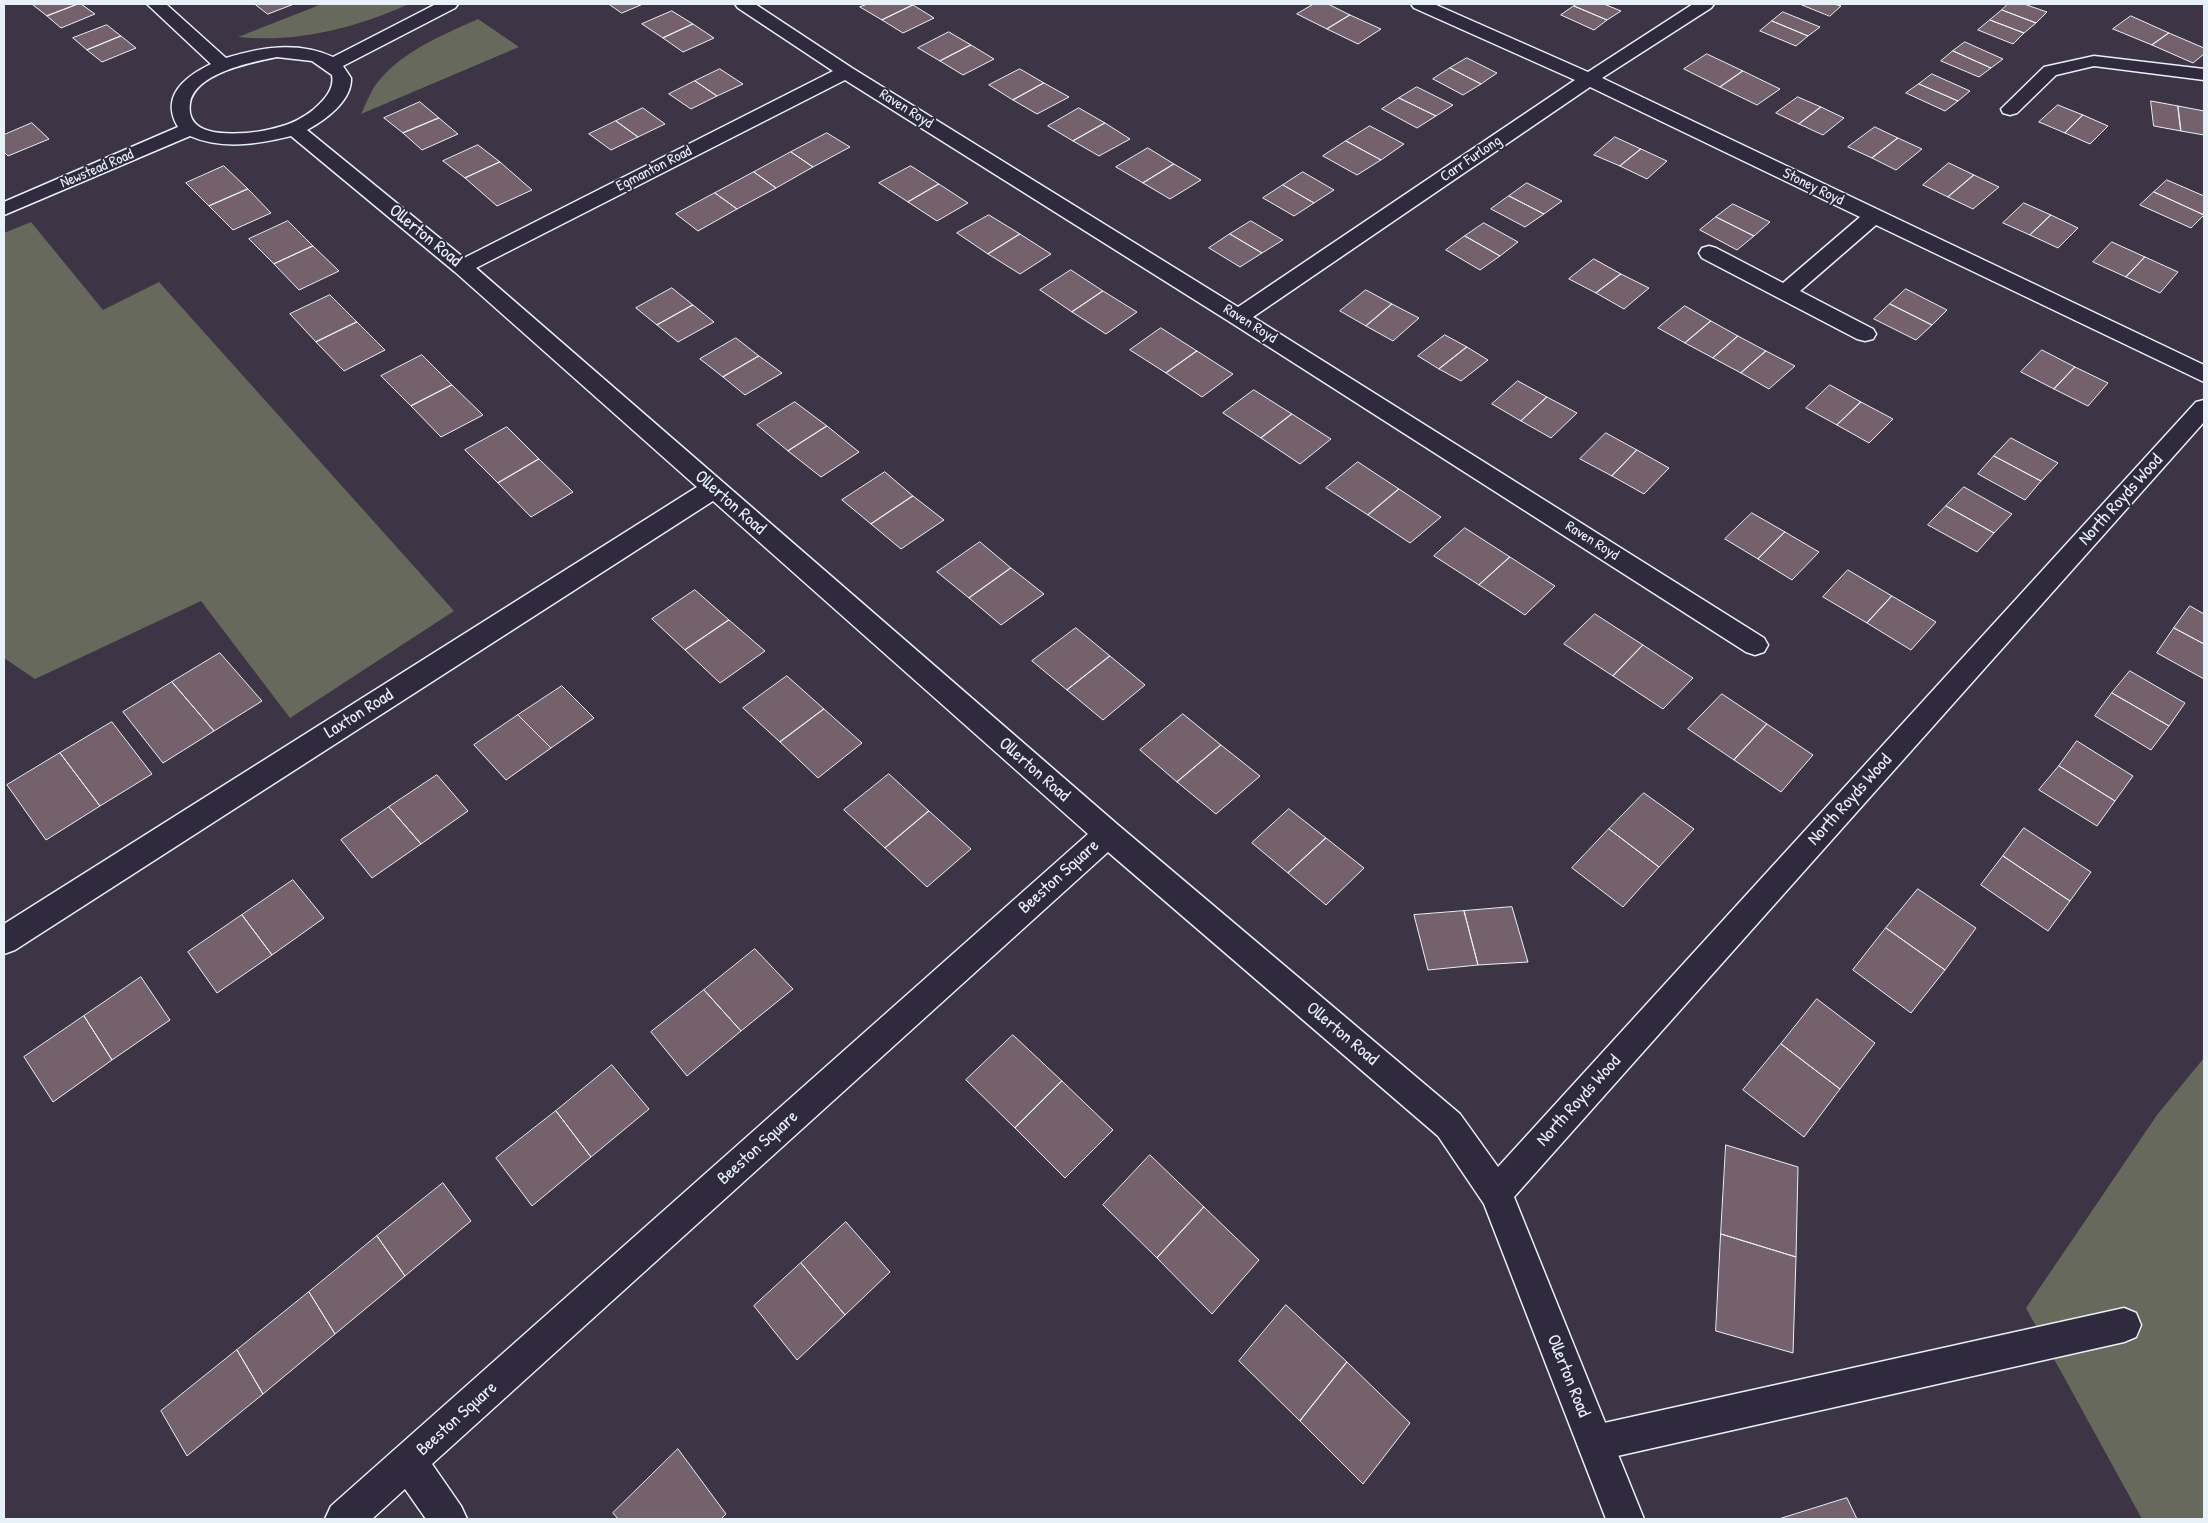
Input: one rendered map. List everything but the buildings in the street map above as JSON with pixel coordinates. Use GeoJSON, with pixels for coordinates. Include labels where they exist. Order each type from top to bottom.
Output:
{"type":"FeatureCollection","features":[{"type":"Feature","properties":{"kind":"street"},"geometry":{"type":"LineString","coordinates":[[156,4],[223,65]]}},
{"type":"Feature","properties":{"kind":"street"},"geometry":{"type":"LineString","coordinates":[[333,64],[448,4]]}},
{"type":"Feature","properties":{"kind":"street","name":"Raven Royd"},"geometry":{"type":"LineString","coordinates":[[744,4],[846,72],[1238,317],[1755,645]]}},
{"type":"Feature","properties":{"kind":"street","name":"Stoney Royd"},"geometry":{"type":"LineString","coordinates":[[1420,4],[1590,78],[2204,374]]}},
{"type":"Feature","properties":{"kind":"street","name":"Carr Furlong"},"geometry":{"type":"LineString","coordinates":[[1238,317],[1590,78],[1705,4]]}},
{"type":"Feature","properties":{"kind":"street"},"geometry":{"type":"LineString","coordinates":[[277,52],[293,52],[316,56],[333,64],[342,75],[341,89],[331,104],[294,129],[261,137],[231,140],[210,137],[191,129],[182,119],[179,105],[187,90],[201,77],[223,65],[249,56],[277,52]]}},
{"type":"Feature","properties":{"kind":"street"},"geometry":{"type":"LineString","coordinates":[[2010,109],[2050,71],[2094,61],[2204,75]]}},
{"type":"Feature","properties":{"kind":"street","name":"Egmanton Road"},"geometry":{"type":"LineString","coordinates":[[462,267],[846,72]]}},
{"type":"Feature","properties":{"kind":"street","name":"Newstead Road"},"geometry":{"type":"LineString","coordinates":[[4,209],[191,129]]}},
{"type":"Feature","properties":{"kind":"street","name":"Ollerton Road"},"geometry":{"type":"LineString","coordinates":[[294,129],[462,267],[1108,834],[1449,1125],[1496,1193],[1625,1519]]}},
{"type":"Feature","properties":{"kind":"street"},"geometry":{"type":"LineString","coordinates":[[1786,292],[1874,216]]}},
{"type":"Feature","properties":{"kind":"street"},"geometry":{"type":"LineString","coordinates":[[1709,253],[1864,334]]}},
{"type":"Feature","properties":{"kind":"street","name":"North Royds Wood"},"geometry":{"type":"LineString","coordinates":[[1496,1193],[2204,408]]}},
{"type":"Feature","properties":{"kind":"street","name":"Laxton Road"},"geometry":{"type":"LineString","coordinates":[[4,940],[713,489]]}},
{"type":"Feature","properties":{"kind":"street","name":"Beeston Square"},"geometry":{"type":"LineString","coordinates":[[344,1519],[1108,834]]}},
{"type":"Feature","properties":{"kind":"street"},"geometry":{"type":"LineString","coordinates":[[1595,1443],[2124,1325]]}},
{"type":"Feature","properties":{"kind":"street","name":"Beeston Square"},"geometry":{"type":"LineString","coordinates":[[409,1462],[448,1519]]}},
{"type":"Feature","properties":{"kind":"green space"},"geometry":{"type":"Polygon","coordinates":[[[322,4],[409,4],[389,13],[326,32],[282,38],[238,37],[322,4]]]}},
{"type":"Feature","properties":{"kind":"green space"},"geometry":{"type":"Polygon","coordinates":[[[478,19],[519,47],[361,114],[377,83],[398,62],[424,45],[478,19]]]}},
{"type":"Feature","properties":{"kind":"green space"},"geometry":{"type":"Polygon","coordinates":[[[31,222],[103,310],[159,282],[454,611],[290,718],[201,601],[35,679],[4,658],[4,233],[31,222]]]}},
{"type":"Feature","properties":{"kind":"green space"},"geometry":{"type":"Polygon","coordinates":[[[2204,1058],[2204,1519],[2142,1519],[2026,1308],[2157,1115],[2204,1058]]]}}]}
